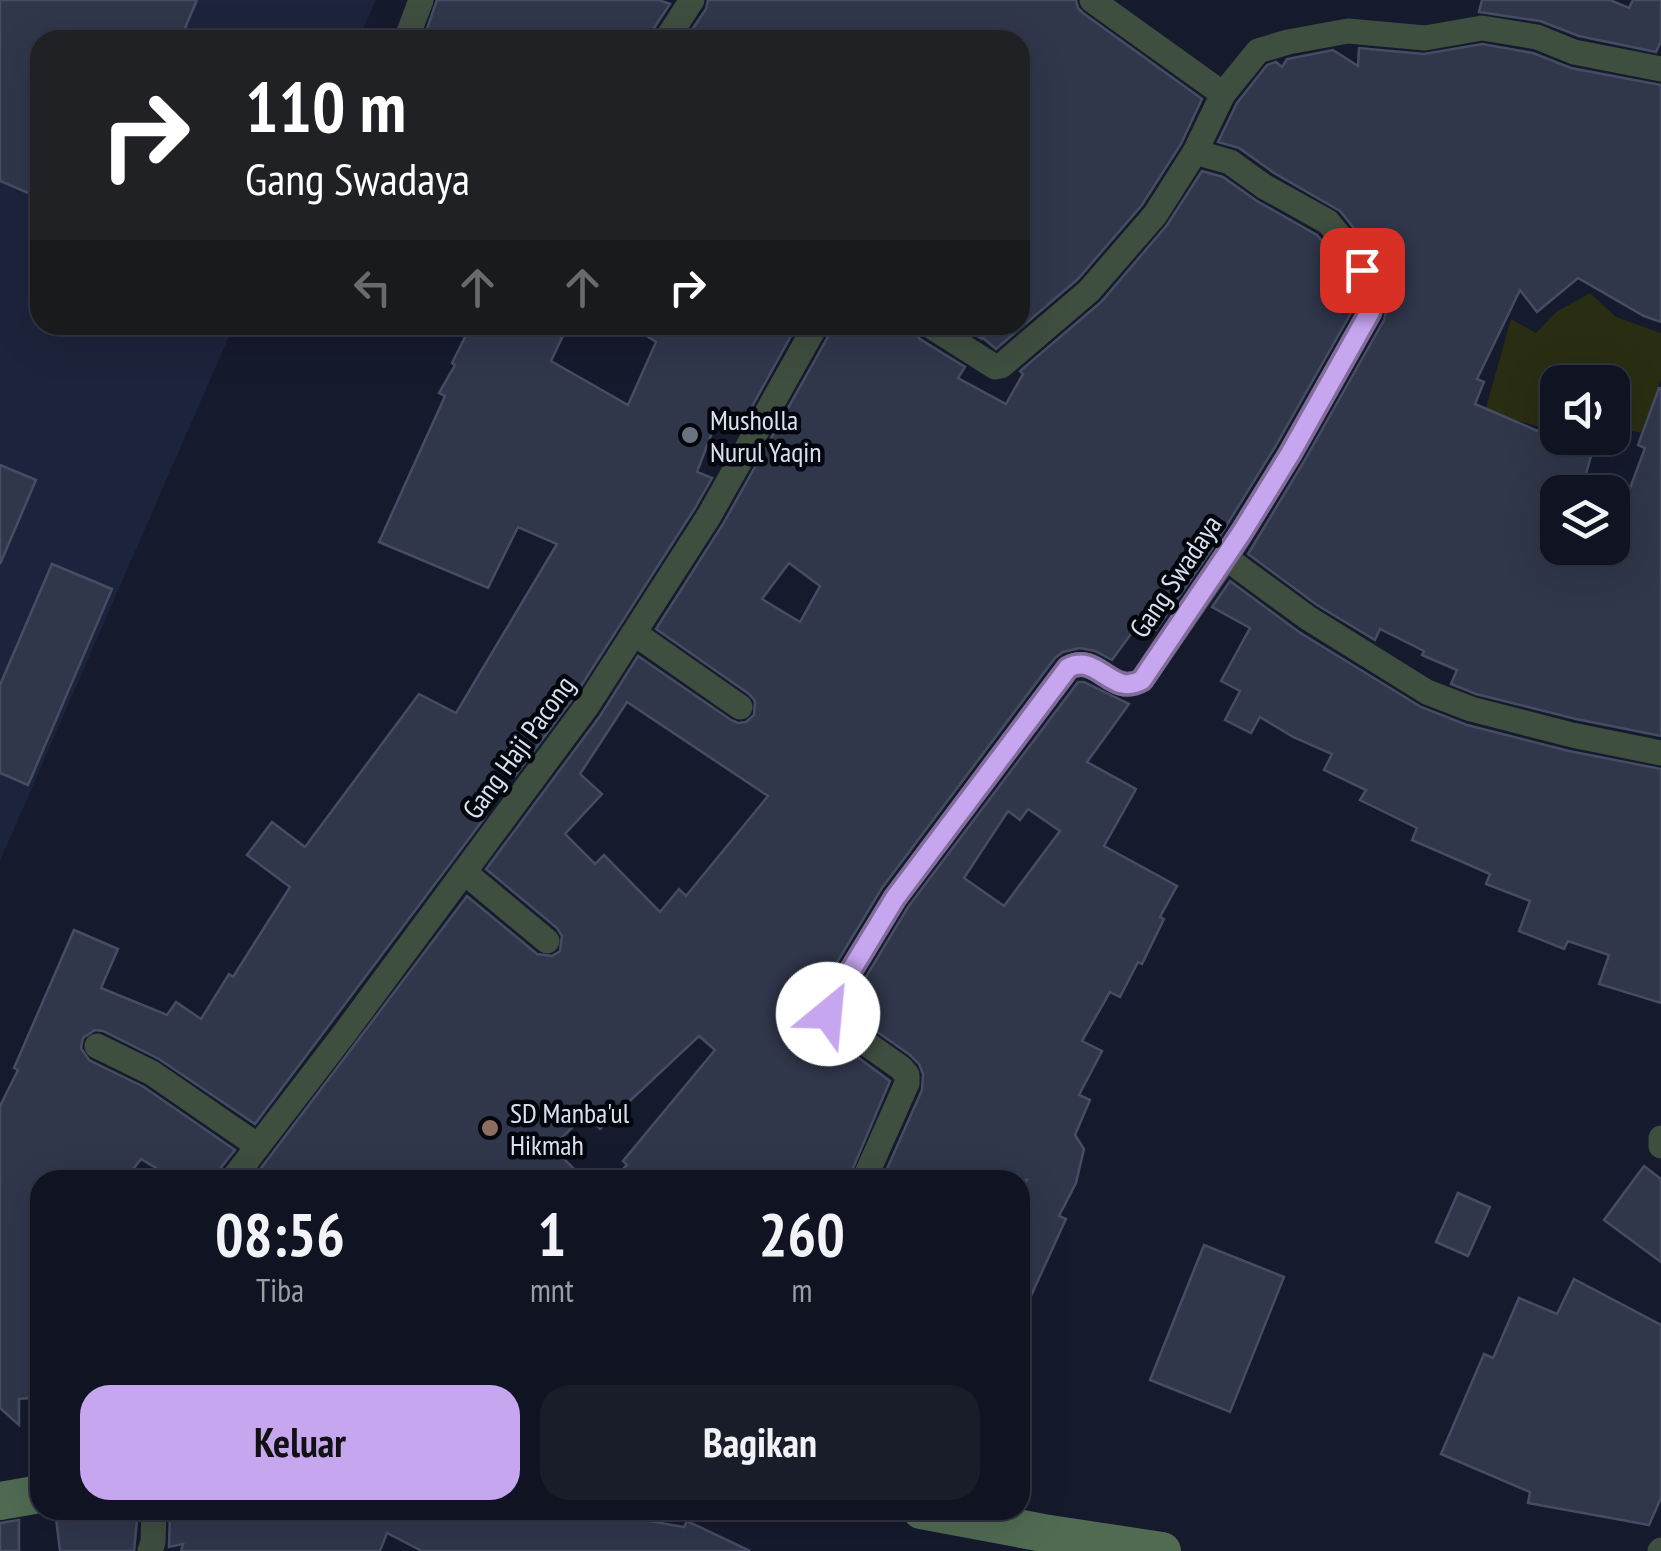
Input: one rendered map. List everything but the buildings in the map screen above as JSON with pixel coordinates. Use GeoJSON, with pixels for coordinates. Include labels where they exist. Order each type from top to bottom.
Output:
{"type":"FeatureCollection","features":[{"type":"Feature","properties":{"kind":"street"},"geometry":{"type":"LineString","coordinates":[[410,30],[421,0]]}},
{"type":"Feature","properties":{"kind":"street"},"geometry":{"type":"LineString","coordinates":[[672,30],[692,0]]}},
{"type":"Feature","properties":{"kind":"street"},"geometry":{"type":"LineString","coordinates":[[1092,0],[1223,94]]}},
{"type":"Feature","properties":{"kind":"street"},"geometry":{"type":"LineString","coordinates":[[945,335],[995,367],[1001,366],[1090,290],[1155,215],[1196,152],[1223,94],[1258,51],[1348,31],[1425,38],[1482,28],[1537,37],[1574,52],[1661,69]]}},
{"type":"Feature","properties":{"kind":"street","name":"Gang Swadaya"},"geometry":{"type":"LineString","coordinates":[[869,1170],[907,1075],[833,1020],[828,1014],[830,1005],[895,898],[1068,668],[1076,664],[1093,667],[1122,685],[1142,680],[1226,558],[1290,454],[1373,302],[1358,259],[1328,222],[1265,187],[1230,162],[1196,152]]}},
{"type":"Feature","properties":{"kind":"street","name":"Gang Haji Pacong"},"geometry":{"type":"LineString","coordinates":[[240,1170],[587,706],[709,516],[810,335]]}},
{"type":"Feature","properties":{"kind":"street"},"geometry":{"type":"LineString","coordinates":[[1226,558],[1308,618],[1427,692],[1471,709],[1572,736],[1661,753]]}},
{"type":"Feature","properties":{"kind":"street"},"geometry":{"type":"LineString","coordinates":[[634,633],[740,707]]}},
{"type":"Feature","properties":{"kind":"street"},"geometry":{"type":"LineString","coordinates":[[464,872],[548,940]]}},
{"type":"Feature","properties":{"kind":"street"},"geometry":{"type":"LineString","coordinates":[[98,1046],[152,1073],[258,1146]]}},
{"type":"Feature","properties":{"kind":"street"},"geometry":{"type":"LineString","coordinates":[[1661,1138],[1661,1146]]}},
{"type":"Feature","properties":{"kind":"street"},"geometry":{"type":"LineString","coordinates":[[150,1551],[154,1520]]}},
{"type":"Feature","properties":{"kind":"street"},"geometry":{"type":"LineString","coordinates":[[971,1520],[1162,1551]]}},
{"type":"Feature","properties":{"kind":"shaded area"},"geometry":{"type":"Polygon","coordinates":[[[0,0],[376,0],[362,30],[30,30],[30,335],[230,335],[0,861],[0,0]]]}},
{"type":"Feature","properties":{"kind":"green space"},"geometry":{"type":"Polygon","coordinates":[[[1590,293],[1616,317],[1661,333],[1661,380],[1641,433],[1630,430],[1630,365],[1540,365],[1540,427],[1485,411],[1511,319],[1536,333],[1556,312],[1590,293]]]}},
{"type":"Feature","properties":{"kind":"place","name":"Musholla Nurul Yaqin"},"geometry":{"type":"Point","coordinates":[690,435]}},
{"type":"Feature","properties":{"kind":"place","name":"SD Manba'ul Hikmah"},"geometry":{"type":"Point","coordinates":[490,1128]}},
{"type":"Feature","properties":{"kind":"route"},"geometry":{"type":"LineString","coordinates":[[828,1014],[895,898],[1068,668],[1076,664],[1093,667],[1128,686],[1142,680],[1226,558],[1370,312],[1373,302],[1362,270]]}}]}
